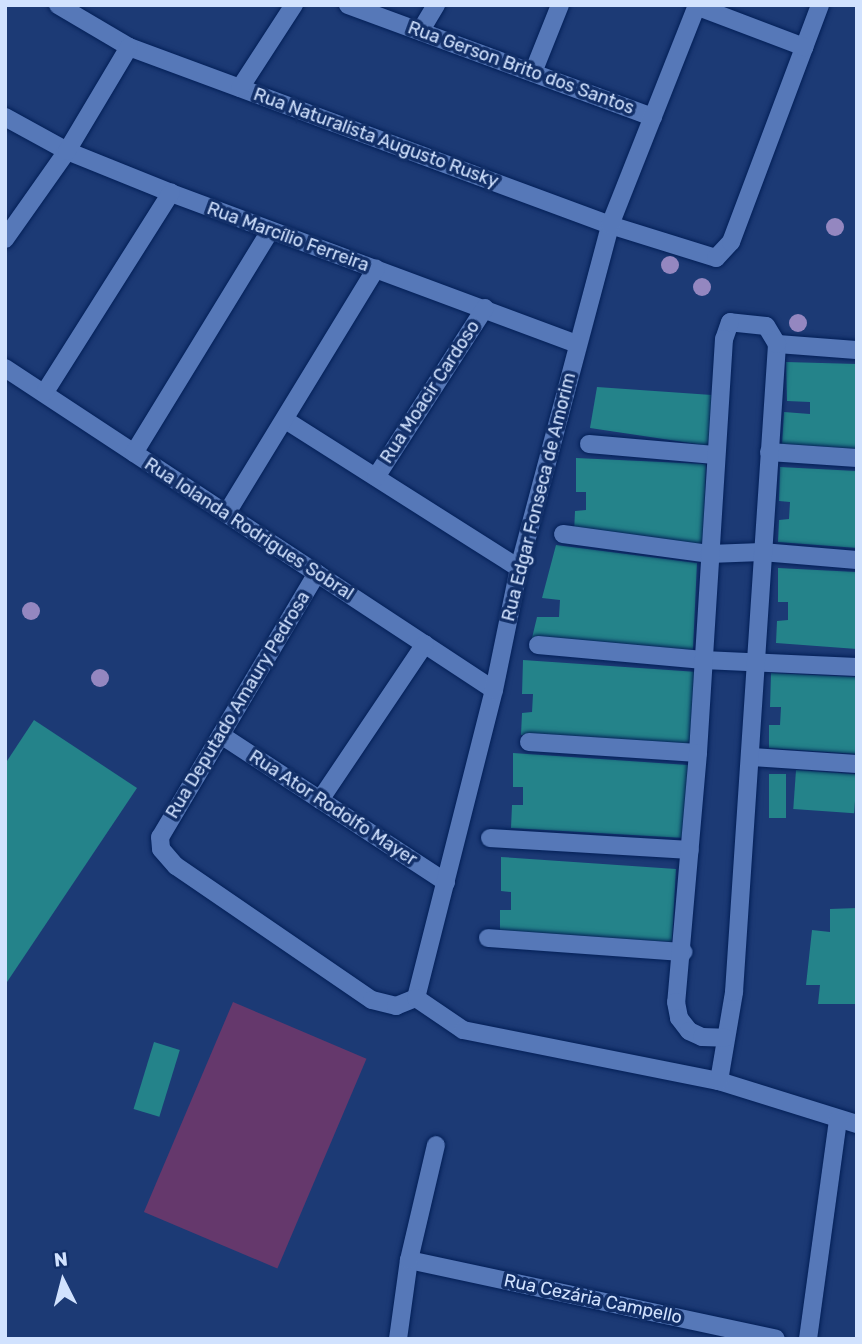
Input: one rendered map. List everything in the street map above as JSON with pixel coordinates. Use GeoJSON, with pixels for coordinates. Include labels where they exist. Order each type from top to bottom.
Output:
{"type":"FeatureCollection","features":[{"type":"Feature","properties":{"kind":"street","name":"Rua Naturalista Augusto Rusky"},"geometry":{"type":"LineString","coordinates":[[58,5],[129,47],[610,225],[701,256],[720,256],[731,242],[804,47]]}},
{"type":"Feature","properties":{"kind":"street"},"geometry":{"type":"LineString","coordinates":[[240,88],[294,5]]}},
{"type":"Feature","properties":{"kind":"street","name":"Rua Gerson Brito dos Santos"},"geometry":{"type":"LineString","coordinates":[[348,5],[534,70],[653,117]]}},
{"type":"Feature","properties":{"kind":"street"},"geometry":{"type":"LineString","coordinates":[[421,30],[436,5]]}},
{"type":"Feature","properties":{"kind":"street"},"geometry":{"type":"LineString","coordinates":[[534,70],[560,5]]}},
{"type":"Feature","properties":{"kind":"street"},"geometry":{"type":"LineString","coordinates":[[696,6],[804,47],[820,5]]}},
{"type":"Feature","properties":{"kind":"street","name":"Rua Edgar Fonseca de Amorim"},"geometry":{"type":"LineString","coordinates":[[416,998],[494,690],[519,569],[610,225],[696,6]]}},
{"type":"Feature","properties":{"kind":"street"},"geometry":{"type":"LineString","coordinates":[[5,239],[67,151],[129,47]]}},
{"type":"Feature","properties":{"kind":"street","name":"Rua Marcílio Ferreira"},"geometry":{"type":"LineString","coordinates":[[5,117],[67,151],[171,193],[577,344]]}},
{"type":"Feature","properties":{"kind":"street"},"geometry":{"type":"LineString","coordinates":[[45,392],[171,193]]}},
{"type":"Feature","properties":{"kind":"street"},"geometry":{"type":"LineString","coordinates":[[134,453],[270,231]]}},
{"type":"Feature","properties":{"kind":"street"},"geometry":{"type":"LineString","coordinates":[[228,512],[287,421],[376,269]]}},
{"type":"Feature","properties":{"kind":"street","name":"Rua Moacir Cardoso"},"geometry":{"type":"LineString","coordinates":[[376,477],[485,308]]}},
{"type":"Feature","properties":{"kind":"street"},"geometry":{"type":"LineString","coordinates":[[719,1081],[724,1038],[734,992],[752,757],[762,552],[777,344],[766,326],[726,326],[715,455],[698,753],[683,952],[676,1002],[679,1018],[689,1031],[702,1037],[724,1038]]}},
{"type":"Feature","properties":{"kind":"street"},"geometry":{"type":"LineString","coordinates":[[777,344],[857,350]]}},
{"type":"Feature","properties":{"kind":"street","name":"Rua Iolanda Rodrigues Sobral"},"geometry":{"type":"LineString","coordinates":[[5,368],[228,512],[494,690]]}},
{"type":"Feature","properties":{"kind":"street"},"geometry":{"type":"LineString","coordinates":[[287,421],[519,569]]}},
{"type":"Feature","properties":{"kind":"street"},"geometry":{"type":"LineString","coordinates":[[589,444],[715,455]]}},
{"type":"Feature","properties":{"kind":"street"},"geometry":{"type":"LineString","coordinates":[[769,452],[857,458]]}},
{"type":"Feature","properties":{"kind":"street"},"geometry":{"type":"LineString","coordinates":[[563,534],[709,554],[762,552],[857,561]]}},
{"type":"Feature","properties":{"kind":"street","name":"Rua Deputado Amaury Pedrosa"},"geometry":{"type":"LineString","coordinates":[[317,573],[160,837],[163,853],[176,866],[356,990],[396,1006],[416,998]]}},
{"type":"Feature","properties":{"kind":"street"},"geometry":{"type":"LineString","coordinates":[[320,800],[425,644]]}},
{"type":"Feature","properties":{"kind":"street"},"geometry":{"type":"LineString","coordinates":[[538,645],[703,660],[857,667]]}},
{"type":"Feature","properties":{"kind":"street","name":"Rua Ator Rodolfo Mayer"},"geometry":{"type":"LineString","coordinates":[[221,735],[446,882]]}},
{"type":"Feature","properties":{"kind":"street"},"geometry":{"type":"LineString","coordinates":[[529,742],[698,753]]}},
{"type":"Feature","properties":{"kind":"street"},"geometry":{"type":"LineString","coordinates":[[752,757],[857,764]]}},
{"type":"Feature","properties":{"kind":"street"},"geometry":{"type":"LineString","coordinates":[[490,838],[690,850]]}},
{"type":"Feature","properties":{"kind":"street"},"geometry":{"type":"LineString","coordinates":[[488,938],[683,952]]}},
{"type":"Feature","properties":{"kind":"street"},"geometry":{"type":"LineString","coordinates":[[416,998],[463,1030],[719,1081],[857,1124]]}},
{"type":"Feature","properties":{"kind":"street"},"geometry":{"type":"LineString","coordinates":[[808,1339],[838,1120]]}},
{"type":"Feature","properties":{"kind":"street"},"geometry":{"type":"LineString","coordinates":[[398,1339],[409,1260],[436,1145]]}},
{"type":"Feature","properties":{"kind":"street","name":"Rua Cezária Campello"},"geometry":{"type":"LineString","coordinates":[[409,1260],[776,1339]]}},
{"type":"Feature","properties":{"kind":"shaded area"},"geometry":{"type":"Polygon","coordinates":[[[233,1002],[366,1059],[277,1269],[144,1212],[233,1002]]]}},
{"type":"Feature","properties":{"kind":"building"},"geometry":{"type":"Polygon","coordinates":[[[786,362],[857,364],[857,449],[782,444],[784,412],[810,414],[810,402],[787,401],[786,362]]]}},
{"type":"Feature","properties":{"kind":"building"},"geometry":{"type":"Polygon","coordinates":[[[597,387],[712,395],[710,446],[590,428],[597,387]]]}},
{"type":"Feature","properties":{"kind":"building"},"geometry":{"type":"Polygon","coordinates":[[[576,458],[706,464],[703,548],[574,533],[575,511],[586,510],[586,492],[576,492],[576,458]]]}},
{"type":"Feature","properties":{"kind":"building"},"geometry":{"type":"Polygon","coordinates":[[[780,467],[857,471],[857,548],[778,542],[779,520],[789,519],[790,502],[779,501],[780,467]]]}},
{"type":"Feature","properties":{"kind":"building"},"geometry":{"type":"Polygon","coordinates":[[[556,545],[697,563],[693,650],[532,638],[537,617],[559,617],[560,600],[542,598],[556,545]]]}},
{"type":"Feature","properties":{"kind":"building"},"geometry":{"type":"Polygon","coordinates":[[[778,568],[857,572],[857,649],[776,643],[777,621],[788,620],[788,602],[778,602],[778,568]]]}},
{"type":"Feature","properties":{"kind":"building"},"geometry":{"type":"Polygon","coordinates":[[[523,660],[698,672],[693,745],[521,735],[522,713],[532,712],[533,694],[522,694],[523,660]]]}},
{"type":"Feature","properties":{"kind":"building"},"geometry":{"type":"Polygon","coordinates":[[[771,673],[857,677],[857,754],[769,748],[769,725],[780,725],[781,707],[770,707],[771,673]]]}},
{"type":"Feature","properties":{"kind":"building"},"geometry":{"type":"Polygon","coordinates":[[[34,720],[137,788],[5,985],[5,764],[34,720]]]}},
{"type":"Feature","properties":{"kind":"building"},"geometry":{"type":"Polygon","coordinates":[[[513,753],[688,765],[684,838],[511,828],[512,805],[523,805],[523,787],[513,787],[513,753]]]}},
{"type":"Feature","properties":{"kind":"building"},"geometry":{"type":"Polygon","coordinates":[[[796,770],[857,774],[854,813],[793,809],[796,770]]]}},
{"type":"Feature","properties":{"kind":"building"},"geometry":{"type":"Polygon","coordinates":[[[769,774],[786,774],[786,818],[769,818],[769,774]]]}},
{"type":"Feature","properties":{"kind":"building"},"geometry":{"type":"Polygon","coordinates":[[[501,857],[676,869],[672,942],[500,932],[500,910],[511,910],[511,892],[501,891],[501,857]]]}},
{"type":"Feature","properties":{"kind":"building"},"geometry":{"type":"Polygon","coordinates":[[[857,908],[855,1004],[818,1004],[820,985],[806,985],[812,930],[830,932],[830,909],[857,908]]]}},
{"type":"Feature","properties":{"kind":"building"},"geometry":{"type":"Polygon","coordinates":[[[154,1042],[180,1050],[159,1117],[134,1109],[154,1042]]]}}]}
